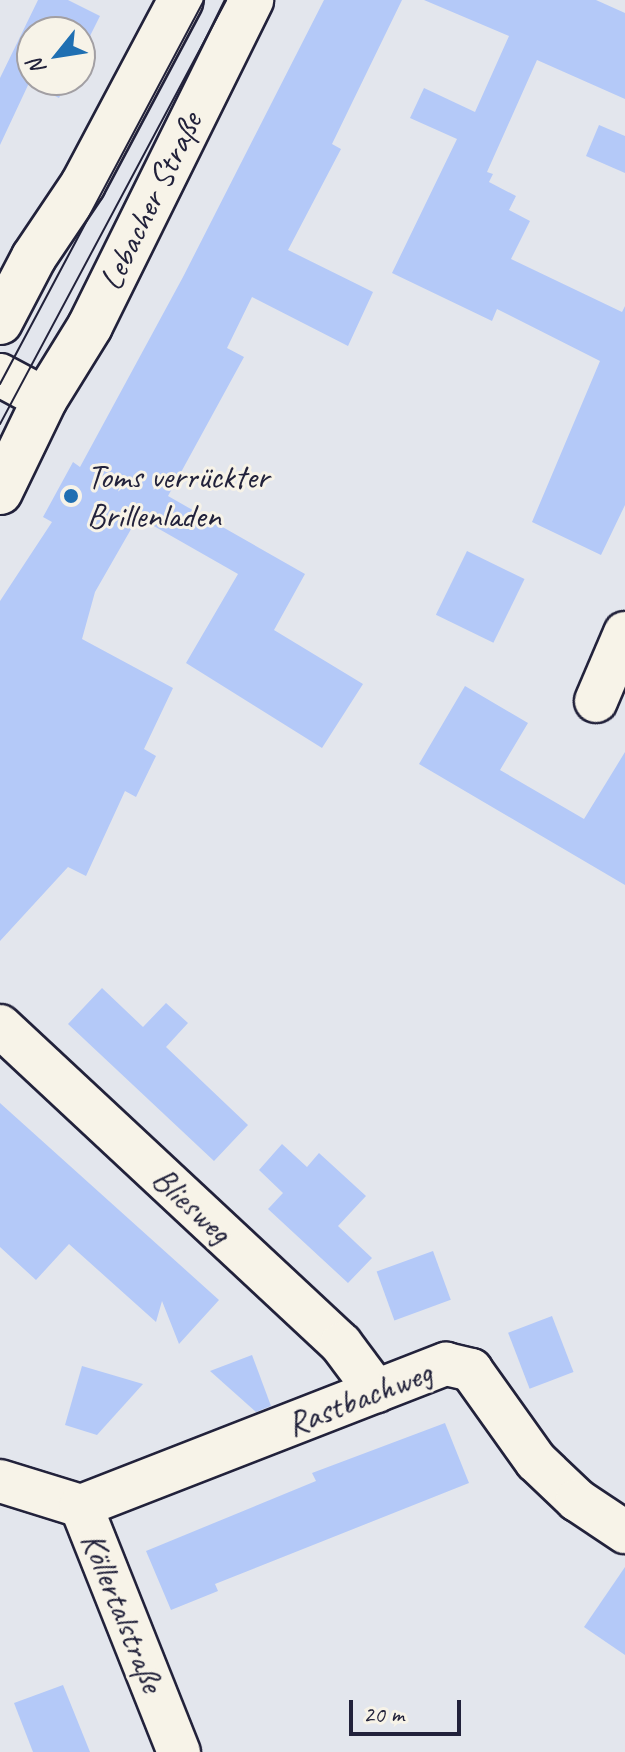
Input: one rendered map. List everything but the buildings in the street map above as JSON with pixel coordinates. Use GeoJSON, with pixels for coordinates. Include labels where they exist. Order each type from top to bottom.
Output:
{"type":"FeatureCollection","features":[{"type":"Feature","properties":{"kind":"main road","name":"Lebacher Straße"},"geometry":{"type":"LineString","coordinates":[[0,322],[34,257],[83,184],[181,0]]}},
{"type":"Feature","properties":{"kind":"main road","name":"Lebacher Straße"},"geometry":{"type":"LineString","coordinates":[[0,492],[45,399],[90,326],[251,0]]}},
{"type":"Feature","properties":{"kind":"street"},"geometry":{"type":"LineString","coordinates":[[0,375],[45,399]]}},
{"type":"Feature","properties":{"kind":"street"},"geometry":{"type":"LineString","coordinates":[[596,701],[625,633]]}},
{"type":"Feature","properties":{"kind":"street","name":"Bliesweg"},"geometry":{"type":"LineString","coordinates":[[0,1026],[341,1344],[376,1391]]}},
{"type":"Feature","properties":{"kind":"street","name":"Rastbachweg"},"geometry":{"type":"LineString","coordinates":[[81,1506],[446,1364],[471,1370],[536,1461],[577,1500],[625,1532]]}},
{"type":"Feature","properties":{"kind":"street","name":"Köllertalstraße"},"geometry":{"type":"LineString","coordinates":[[0,1481],[81,1506],[179,1752]]}},
{"type":"Feature","properties":{"kind":"tram line"},"geometry":{"type":"LineString","coordinates":[[0,384],[204,0]]}},
{"type":"Feature","properties":{"kind":"tram line"},"geometry":{"type":"LineString","coordinates":[[0,424],[226,0]]}},
{"type":"Feature","properties":{"kind":"place","name":"Toms verrückter Brillenladen"},"geometry":{"type":"Point","coordinates":[71,496]}}]}
